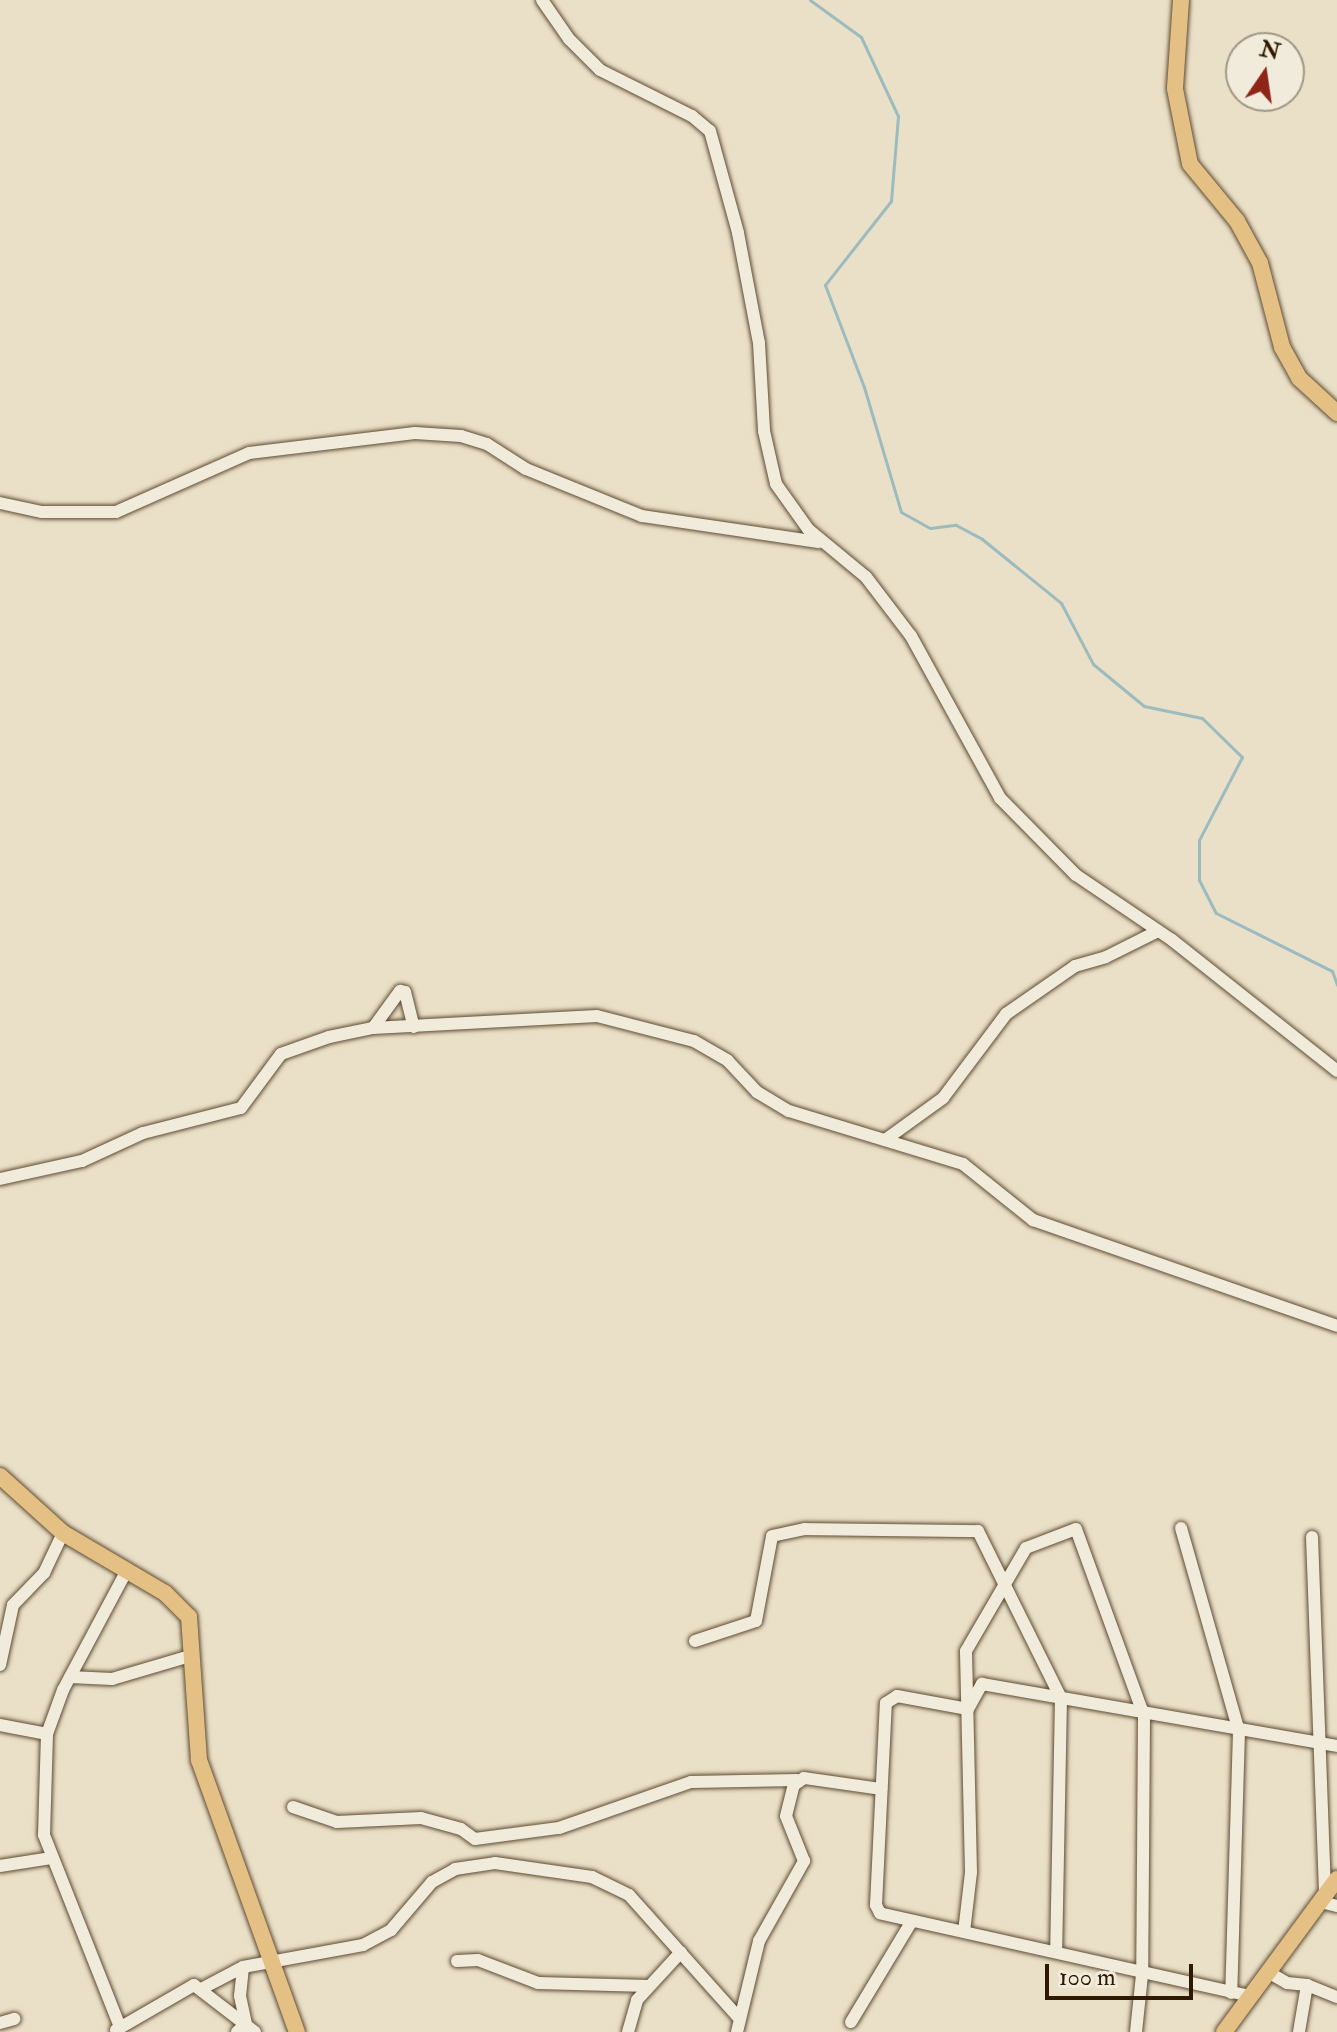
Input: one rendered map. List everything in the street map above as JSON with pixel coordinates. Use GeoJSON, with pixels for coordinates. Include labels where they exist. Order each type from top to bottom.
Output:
{"type":"FeatureCollection","features":[{"type":"Feature","properties":{"kind":"main road"},"geometry":{"type":"LineString","coordinates":[[1181,0],[1175,89],[1190,164],[1237,221],[1260,263],[1282,347],[1299,378],[1337,413]]}},
{"type":"Feature","properties":{"kind":"main road"},"geometry":{"type":"LineString","coordinates":[[0,1476],[63,1533],[127,1570],[185,1611],[193,1655],[199,1760],[297,2032]]}},
{"type":"Feature","properties":{"kind":"main road"},"geometry":{"type":"LineString","coordinates":[[1224,2032],[1268,1972],[1328,1902],[1337,1879]]}},
{"type":"Feature","properties":{"kind":"street"},"geometry":{"type":"LineString","coordinates":[[542,0],[569,39],[600,70],[682,110],[710,131],[738,233],[759,343],[770,469],[784,498],[819,542],[866,577],[923,654],[1005,805],[1076,875],[1158,931],[1337,1071]]}},
{"type":"Feature","properties":{"kind":"street"},"geometry":{"type":"LineString","coordinates":[[0,503],[42,512],[116,512],[249,453],[370,439],[461,436],[625,510],[819,542]]}},
{"type":"Feature","properties":{"kind":"street"},"geometry":{"type":"LineString","coordinates":[[692,504],[693,520]]}},
{"type":"Feature","properties":{"kind":"street"},"geometry":{"type":"LineString","coordinates":[[885,1140],[943,1098],[1006,1014],[1075,966],[1106,957],[1158,931]]}},
{"type":"Feature","properties":{"kind":"street"},"geometry":{"type":"LineString","coordinates":[[373,1028],[400,991],[405,992],[414,1027]]}},
{"type":"Feature","properties":{"kind":"street"},"geometry":{"type":"LineString","coordinates":[[0,1179],[97,1157],[143,1133],[241,1108],[281,1054],[373,1028],[597,1016],[654,1027],[713,1051],[759,1093],[789,1111],[963,1164],[1033,1220],[1337,1326]]}},
{"type":"Feature","properties":{"kind":"street"},"geometry":{"type":"LineString","coordinates":[[1181,1528],[1239,1731],[1231,1993]]}},
{"type":"Feature","properties":{"kind":"street"},"geometry":{"type":"LineString","coordinates":[[964,1932],[971,1872],[966,1651],[1003,1581],[1026,1548],[1076,1529],[1144,1716],[1142,1975],[1136,2032]]}},
{"type":"Feature","properties":{"kind":"street"},"geometry":{"type":"LineString","coordinates":[[695,1641],[756,1621],[772,1536],[794,1531],[978,1531],[1061,1698],[1056,1951]]}},
{"type":"Feature","properties":{"kind":"street"},"geometry":{"type":"LineString","coordinates":[[0,1665],[13,1605],[44,1573],[63,1533]]}},
{"type":"Feature","properties":{"kind":"street"},"geometry":{"type":"LineString","coordinates":[[1312,1537],[1317,1744],[1328,1902]]}},
{"type":"Feature","properties":{"kind":"street"},"geometry":{"type":"LineString","coordinates":[[127,1570],[70,1677],[47,1734],[41,1821],[51,1858],[117,2030],[182,1988],[203,1988],[243,1967],[363,1945],[391,1930],[432,1882],[455,1869],[495,1863],[592,1877],[629,1895],[739,2018]]}},
{"type":"Feature","properties":{"kind":"street"},"geometry":{"type":"LineString","coordinates":[[70,1677],[112,1679],[193,1655]]}},
{"type":"Feature","properties":{"kind":"street"},"geometry":{"type":"LineString","coordinates":[[968,1709],[982,1684],[1144,1716],[1337,1746]]}},
{"type":"Feature","properties":{"kind":"street"},"geometry":{"type":"LineString","coordinates":[[968,1709],[897,1696],[886,1703],[876,1905],[887,1916],[1056,1951],[1142,1975],[1250,1996]]}},
{"type":"Feature","properties":{"kind":"street"},"geometry":{"type":"LineString","coordinates":[[0,1725],[47,1734]]}},
{"type":"Feature","properties":{"kind":"street"},"geometry":{"type":"LineString","coordinates":[[293,1807],[337,1822],[421,1818],[461,1829],[475,1839],[559,1828],[691,1782],[797,1780],[881,1789]]}},
{"type":"Feature","properties":{"kind":"street"},"geometry":{"type":"LineString","coordinates":[[737,2032],[759,1941],[804,1861],[786,1816],[797,1780]]}},
{"type":"Feature","properties":{"kind":"street"},"geometry":{"type":"LineString","coordinates":[[0,1866],[51,1858]]}},
{"type":"Feature","properties":{"kind":"street"},"geometry":{"type":"LineString","coordinates":[[851,2022],[912,1921]]}},
{"type":"Feature","properties":{"kind":"street"},"geometry":{"type":"LineString","coordinates":[[628,2032],[637,2000],[681,1952]]}},
{"type":"Feature","properties":{"kind":"street"},"geometry":{"type":"LineString","coordinates":[[457,1961],[478,1960],[538,1983],[649,1986]]}},
{"type":"Feature","properties":{"kind":"street"},"geometry":{"type":"LineString","coordinates":[[243,1967],[240,1996],[246,2029]]}},
{"type":"Feature","properties":{"kind":"street"},"geometry":{"type":"LineString","coordinates":[[1268,1972],[1287,1983],[1307,1985],[1337,1997]]}},
{"type":"Feature","properties":{"kind":"street"},"geometry":{"type":"LineString","coordinates":[[1299,2032],[1307,1985]]}},
{"type":"Feature","properties":{"kind":"street"},"geometry":{"type":"LineString","coordinates":[[203,1988],[246,2029]]}},
{"type":"Feature","properties":{"kind":"street"},"geometry":{"type":"LineString","coordinates":[[0,2023],[14,2019]]}},
{"type":"Feature","properties":{"kind":"waterway"},"geometry":{"type":"LineString","coordinates":[[810,0],[861,37],[898,116],[891,201],[825,285],[864,387],[901,512],[930,528],[956,525],[982,539],[1061,603],[1093,664],[1144,706],[1202,718],[1242,757],[1199,840],[1199,880],[1216,913],[1332,971],[1337,985]]}}]}
